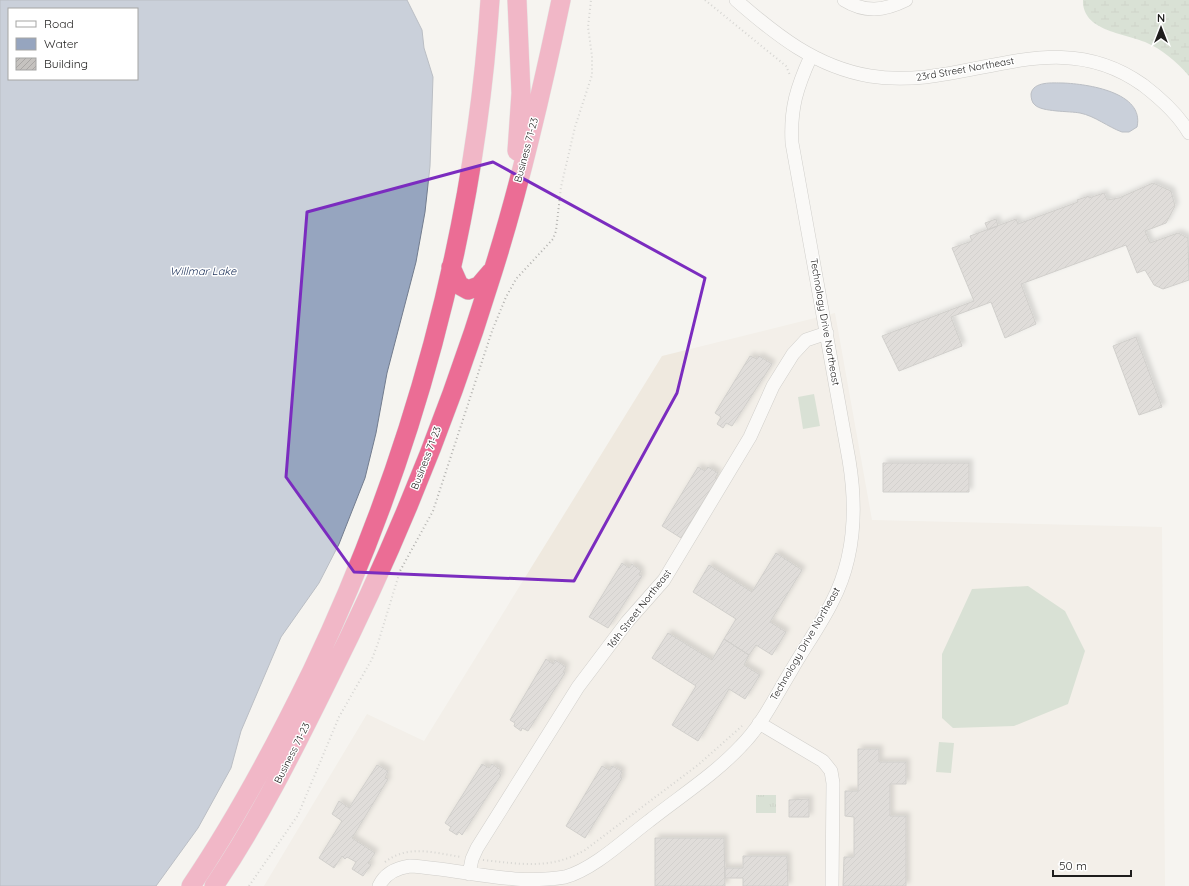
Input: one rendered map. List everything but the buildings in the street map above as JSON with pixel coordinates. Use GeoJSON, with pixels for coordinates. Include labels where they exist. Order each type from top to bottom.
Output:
{"type":"FeatureCollection","features":[{"type":"Feature","properties":{"kind":"highway","name":"Business 71-23"},"geometry":{"type":"LineString","coordinates":[[192,886],[238,810],[288,720],[350,587],[390,481],[414,410],[439,320],[451,267],[477,128],[490,0]]}},
{"type":"Feature","properties":{"kind":"highway"},"geometry":{"type":"LineString","coordinates":[[504,234],[513,183],[520,115],[521,74],[517,0]]}},
{"type":"Feature","properties":{"kind":"highway","name":"Business 71-23"},"geometry":{"type":"LineString","coordinates":[[214,886],[258,816],[280,777],[380,573],[449,400],[494,268],[504,234],[532,126],[561,0]]}},
{"type":"Feature","properties":{"kind":"highway"},"geometry":{"type":"LineString","coordinates":[[451,267],[459,284],[468,290],[476,288],[484,283],[494,268]]}},
{"type":"Feature","properties":{"kind":"street","name":"23rd Street Northeast"},"geometry":{"type":"LineString","coordinates":[[736,0],[769,29],[811,56],[825,63],[855,73],[902,79],[932,76],[1038,57],[1062,56],[1084,60],[1118,70],[1139,82],[1173,112],[1189,133]]}},
{"type":"Feature","properties":{"kind":"street"},"geometry":{"type":"LineString","coordinates":[[844,0],[853,6],[870,9],[891,8],[906,0]]}},
{"type":"Feature","properties":{"kind":"street","name":"Technology Drive Northeast"},"geometry":{"type":"LineString","coordinates":[[379,886],[384,878],[402,867],[418,866],[522,884],[567,876],[591,864],[726,760],[744,743],[759,723],[832,602],[842,578],[850,547],[854,517],[854,492],[792,132],[792,114],[796,93],[811,56]]}},
{"type":"Feature","properties":{"kind":"street","name":"16th Street Northeast"},"geometry":{"type":"LineString","coordinates":[[469,874],[476,848],[578,688],[628,622],[664,580],[750,437],[774,386],[793,354],[806,340],[827,333]]}},
{"type":"Feature","properties":{"kind":"street"},"geometry":{"type":"LineString","coordinates":[[759,723],[823,761],[831,771],[833,783],[832,886]]}},
{"type":"Feature","properties":{"kind":"path"},"geometry":{"type":"LineString","coordinates":[[705,0],[786,66],[791,77]]}},
{"type":"Feature","properties":{"kind":"path"},"geometry":{"type":"LineString","coordinates":[[381,866],[392,856],[414,850],[472,859],[527,865],[556,863],[570,859],[585,850],[698,765],[746,722]]}},
{"type":"Feature","properties":{"kind":"highlighted area"},"geometry":{"type":"Polygon","coordinates":[[[493,162],[705,278],[677,393],[574,581],[354,572],[286,477],[307,212],[493,162]]]}},
{"type":"Feature","properties":{"kind":"shaded area"},"geometry":{"type":"Polygon","coordinates":[[[835,313],[872,520],[1162,527],[1165,886],[264,886],[367,714],[424,741],[662,356],[835,313]]]}},
{"type":"Feature","properties":{"kind":"green space"},"geometry":{"type":"Polygon","coordinates":[[[1083,0],[1189,0],[1189,76],[1169,56],[1157,48],[1145,42],[1097,25],[1089,18],[1085,10],[1083,0]]]}},
{"type":"Feature","properties":{"kind":"green space"},"geometry":{"type":"Polygon","coordinates":[[[814,394],[820,426],[803,429],[798,397],[814,394]]]}},
{"type":"Feature","properties":{"kind":"green space"},"geometry":{"type":"Polygon","coordinates":[[[1028,586],[1065,611],[1085,651],[1068,704],[1014,726],[953,728],[942,718],[942,654],[972,589],[1028,586]]]}},
{"type":"Feature","properties":{"kind":"green space"},"geometry":{"type":"Polygon","coordinates":[[[939,742],[954,743],[951,773],[936,772],[939,742]]]}},
{"type":"Feature","properties":{"kind":"green space"},"geometry":{"type":"Polygon","coordinates":[[[756,795],[776,795],[776,813],[756,813],[756,795]]]}},
{"type":"Feature","properties":{"kind":"water","name":"Willmar Lake"},"geometry":{"type":"Polygon","coordinates":[[[0,0],[407,0],[422,30],[424,48],[433,77],[430,166],[425,212],[416,262],[387,373],[376,433],[365,478],[339,544],[319,583],[281,637],[241,731],[231,768],[198,828],[156,886],[0,886],[0,0]]]}},
{"type":"Feature","properties":{"kind":"water"},"geometry":{"type":"Polygon","coordinates":[[[1049,83],[1063,83],[1099,88],[1112,92],[1123,98],[1132,106],[1137,115],[1137,127],[1129,132],[1122,132],[1086,114],[1043,109],[1033,103],[1031,94],[1035,87],[1049,83]]]}}]}
